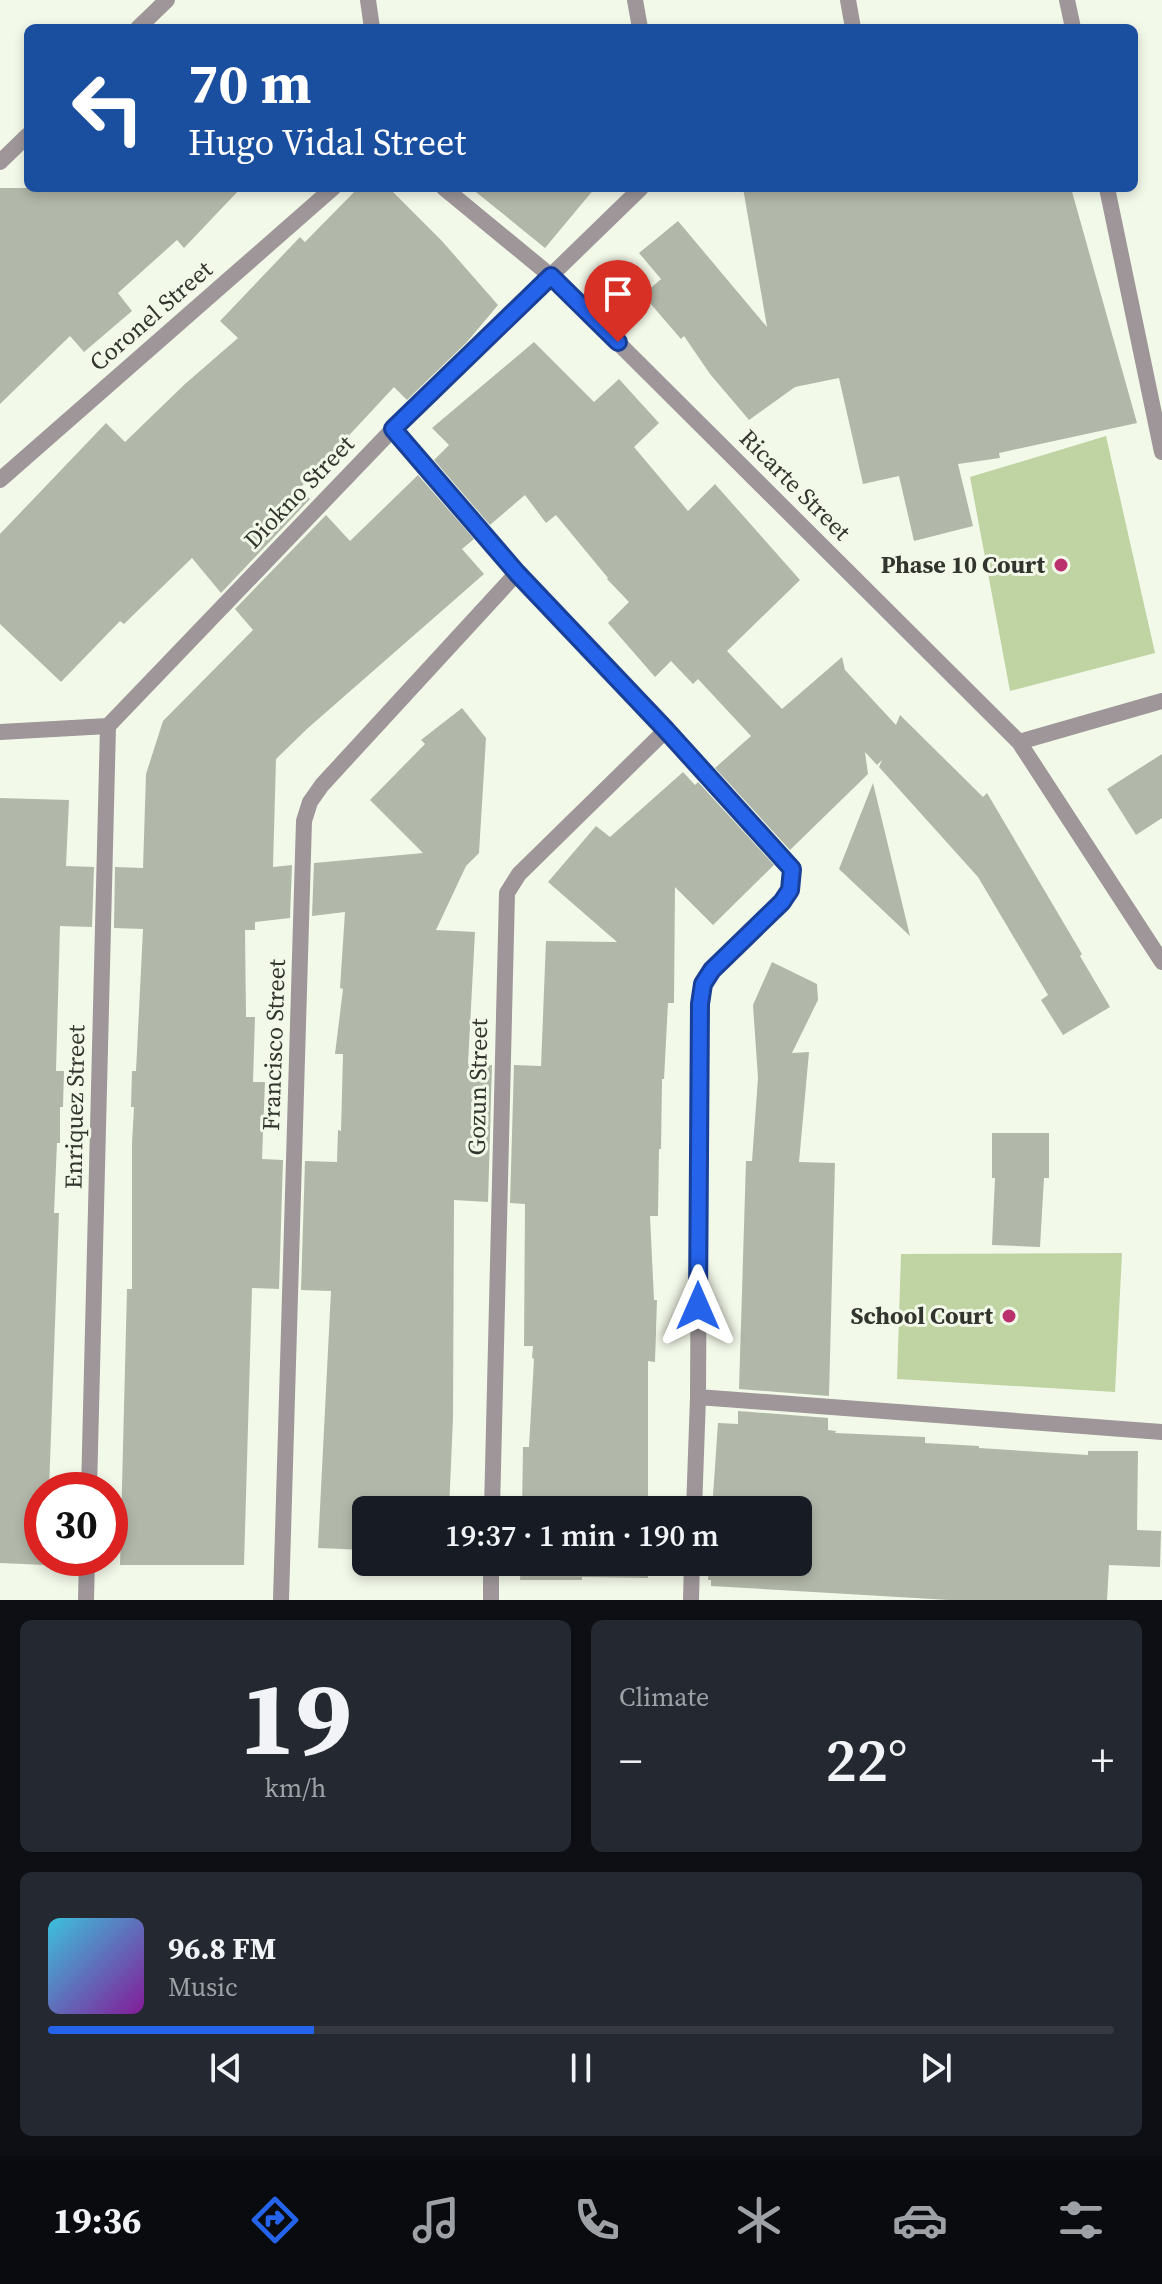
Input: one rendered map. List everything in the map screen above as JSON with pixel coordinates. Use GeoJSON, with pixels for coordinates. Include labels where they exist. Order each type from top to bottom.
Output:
{"type":"FeatureCollection","features":[{"type":"Feature","properties":{"kind":"street"},"geometry":{"type":"LineString","coordinates":[[142,24],[167,0]]}},
{"type":"Feature","properties":{"kind":"street"},"geometry":{"type":"LineString","coordinates":[[368,0],[371,24]]}},
{"type":"Feature","properties":{"kind":"street"},"geometry":{"type":"LineString","coordinates":[[635,0],[639,24]]}},
{"type":"Feature","properties":{"kind":"street"},"geometry":{"type":"LineString","coordinates":[[848,0],[852,24]]}},
{"type":"Feature","properties":{"kind":"street"},"geometry":{"type":"LineString","coordinates":[[1067,0],[1072,24]]}},
{"type":"Feature","properties":{"kind":"street"},"geometry":{"type":"LineString","coordinates":[[0,162],[24,139]]}},
{"type":"Feature","properties":{"kind":"street","name":"Coronel Street"},"geometry":{"type":"LineString","coordinates":[[0,480],[328,192]]}},
{"type":"Feature","properties":{"kind":"street","name":"Ricarte Street"},"geometry":{"type":"LineString","coordinates":[[449,192],[551,276],[1019,742],[1162,962]]}},
{"type":"Feature","properties":{"kind":"street","name":"Diokno Street"},"geometry":{"type":"LineString","coordinates":[[108,726],[393,429],[637,192]]}},
{"type":"Feature","properties":{"kind":"street"},"geometry":{"type":"LineString","coordinates":[[1108,192],[1162,452]]}},
{"type":"Feature","properties":{"kind":"street"},"geometry":{"type":"LineString","coordinates":[[393,429],[517,573],[792,869],[790,890],[782,902],[712,970],[703,984],[700,1004],[694,1496]]}},
{"type":"Feature","properties":{"kind":"street","name":"Francisco Street"},"geometry":{"type":"LineString","coordinates":[[281,1600],[304,821],[310,802],[322,785],[517,573]]}},
{"type":"Feature","properties":{"kind":"street"},"geometry":{"type":"LineString","coordinates":[[1019,742],[1162,701]]}},
{"type":"Feature","properties":{"kind":"street"},"geometry":{"type":"LineString","coordinates":[[0,732],[108,726]]}},
{"type":"Feature","properties":{"kind":"street","name":"Enriquez Street"},"geometry":{"type":"LineString","coordinates":[[89,1472],[108,726]]}},
{"type":"Feature","properties":{"kind":"street","name":"Gozun Street"},"geometry":{"type":"LineString","coordinates":[[492,1496],[507,893],[519,874],[666,730]]}},
{"type":"Feature","properties":{"kind":"street"},"geometry":{"type":"LineString","coordinates":[[698,1397],[1162,1432]]}},
{"type":"Feature","properties":{"kind":"street"},"geometry":{"type":"LineString","coordinates":[[86,1600],[87,1576]]}},
{"type":"Feature","properties":{"kind":"street"},"geometry":{"type":"LineString","coordinates":[[491,1576],[491,1600]]}},
{"type":"Feature","properties":{"kind":"street"},"geometry":{"type":"LineString","coordinates":[[691,1600],[692,1576]]}},
{"type":"Feature","properties":{"kind":"green space","name":"Phase 10 Court"},"geometry":{"type":"Polygon","coordinates":[[[1106,436],[1155,653],[1010,691],[970,477],[1106,436]]]}},
{"type":"Feature","properties":{"kind":"green space","name":"School Court"},"geometry":{"type":"Polygon","coordinates":[[[1122,1253],[1115,1392],[897,1379],[901,1254],[1122,1253]]]}},
{"type":"Feature","properties":{"kind":"building"},"geometry":{"type":"Polygon","coordinates":[[[0,188],[24,188],[24,192],[237,192],[184,248],[177,240],[118,293],[132,311],[84,352],[70,336],[0,404],[0,188]]]}},
{"type":"Feature","properties":{"kind":"building"},"geometry":{"type":"Polygon","coordinates":[[[354,192],[393,192],[442,241],[498,305],[467,342],[407,400],[394,387],[300,488],[310,499],[221,593],[192,558],[124,624],[120,621],[61,682],[0,624],[0,534],[106,423],[125,442],[238,338],[220,321],[300,237],[305,242],[354,192]]]}},
{"type":"Feature","properties":{"kind":"building"},"geometry":{"type":"Polygon","coordinates":[[[476,192],[592,192],[545,248],[476,192]]]}},
{"type":"Feature","properties":{"kind":"building"},"geometry":{"type":"Polygon","coordinates":[[[744,192],[1072,192],[1137,423],[999,453],[1000,458],[958,464],[973,526],[914,541],[899,476],[863,484],[839,378],[795,387],[749,420],[710,374],[684,336],[681,339],[643,295],[661,279],[639,253],[678,221],[767,327],[744,192]]]}},
{"type":"Feature","properties":{"kind":"building"},"geometry":{"type":"Polygon","coordinates":[[[534,342],[594,402],[619,379],[659,423],[634,447],[688,511],[715,484],[800,580],[727,651],[782,709],[842,657],[845,670],[896,725],[900,715],[983,797],[987,793],[1110,1007],[1063,1035],[1041,1000],[1048,995],[978,877],[879,767],[882,760],[877,765],[865,752],[868,774],[790,850],[715,768],[751,736],[698,679],[693,684],[671,661],[655,677],[608,623],[629,602],[556,515],[546,523],[525,495],[490,525],[434,460],[449,445],[432,428],[534,342]]]}},
{"type":"Feature","properties":{"kind":"building"},"geometry":{"type":"Polygon","coordinates":[[[418,475],[474,539],[462,549],[484,574],[276,759],[273,867],[292,865],[290,918],[255,922],[255,930],[245,930],[246,1017],[255,1017],[253,1082],[265,1082],[262,1159],[283,1160],[279,1289],[252,1288],[244,1565],[128,1565],[128,1472],[122,1472],[127,1289],[132,1289],[132,1071],[136,1071],[143,929],[114,928],[115,867],[143,868],[146,774],[163,721],[253,630],[235,609],[326,515],[350,541],[418,475]]]}},
{"type":"Feature","properties":{"kind":"building"},"geometry":{"type":"Polygon","coordinates":[[[462,708],[486,738],[479,853],[466,866],[436,930],[475,932],[468,1064],[492,1065],[488,1202],[454,1200],[450,1496],[352,1496],[352,1549],[318,1548],[331,1291],[301,1290],[305,1161],[337,1162],[343,1054],[335,1054],[343,989],[340,988],[345,912],[312,916],[314,863],[423,853],[370,800],[425,744],[421,740],[462,708]]]}},
{"type":"Feature","properties":{"kind":"building"},"geometry":{"type":"Polygon","coordinates":[[[1162,754],[1162,818],[1136,835],[1107,789],[1162,754]]]}},
{"type":"Feature","properties":{"kind":"building"},"geometry":{"type":"Polygon","coordinates":[[[683,772],[695,785],[698,782],[774,865],[713,925],[675,887],[674,1003],[668,1003],[662,1079],[658,1216],[650,1216],[654,1300],[657,1300],[655,1362],[648,1361],[648,1496],[522,1496],[523,1447],[529,1447],[534,1359],[533,1346],[524,1346],[525,1204],[510,1203],[514,1065],[541,1066],[546,941],[617,942],[548,882],[596,826],[610,837],[683,772]]]}},
{"type":"Feature","properties":{"kind":"building"},"geometry":{"type":"Polygon","coordinates":[[[873,783],[910,936],[839,869],[873,783]]]}},
{"type":"Feature","properties":{"kind":"building"},"geometry":{"type":"Polygon","coordinates":[[[0,798],[69,800],[66,866],[94,867],[92,927],[60,926],[56,1071],[64,1071],[54,1213],[59,1213],[50,1472],[24,1472],[24,1564],[0,1563],[0,798]]]}},
{"type":"Feature","properties":{"kind":"building"},"geometry":{"type":"Polygon","coordinates":[[[772,962],[817,984],[818,1000],[792,1053],[809,1052],[799,1162],[835,1163],[829,1396],[739,1389],[746,1161],[752,1161],[758,1078],[753,1005],[772,962]]]}},
{"type":"Feature","properties":{"kind":"building"},"geometry":{"type":"Polygon","coordinates":[[[992,1133],[1049,1133],[1049,1178],[1044,1178],[1040,1247],[992,1245],[995,1178],[992,1178],[992,1133]]]}},
{"type":"Feature","properties":{"kind":"building"},"geometry":{"type":"Polygon","coordinates":[[[738,1411],[828,1418],[828,1430],[835,1433],[925,1437],[925,1443],[1088,1455],[1088,1451],[1138,1451],[1137,1530],[1161,1531],[1160,1567],[1109,1565],[1107,1600],[949,1600],[711,1586],[708,1576],[812,1576],[812,1496],[713,1496],[718,1423],[738,1424],[738,1411]]]}},
{"type":"Feature","properties":{"kind":"building"},"geometry":{"type":"Polygon","coordinates":[[[520,1576],[648,1576],[648,1578],[520,1580],[520,1576]]]}},
{"type":"Feature","properties":{"kind":"place","name":"Phase 10 Court"},"geometry":{"type":"Point","coordinates":[1061,565]}},
{"type":"Feature","properties":{"kind":"place","name":"School Court"},"geometry":{"type":"Point","coordinates":[1009,1316]}},
{"type":"Feature","properties":{"kind":"route"},"geometry":{"type":"LineString","coordinates":[[618,342],[551,276],[393,429],[517,573],[792,869],[790,890],[782,902],[712,970],[703,984],[700,1004],[698,1306]]}}]}
